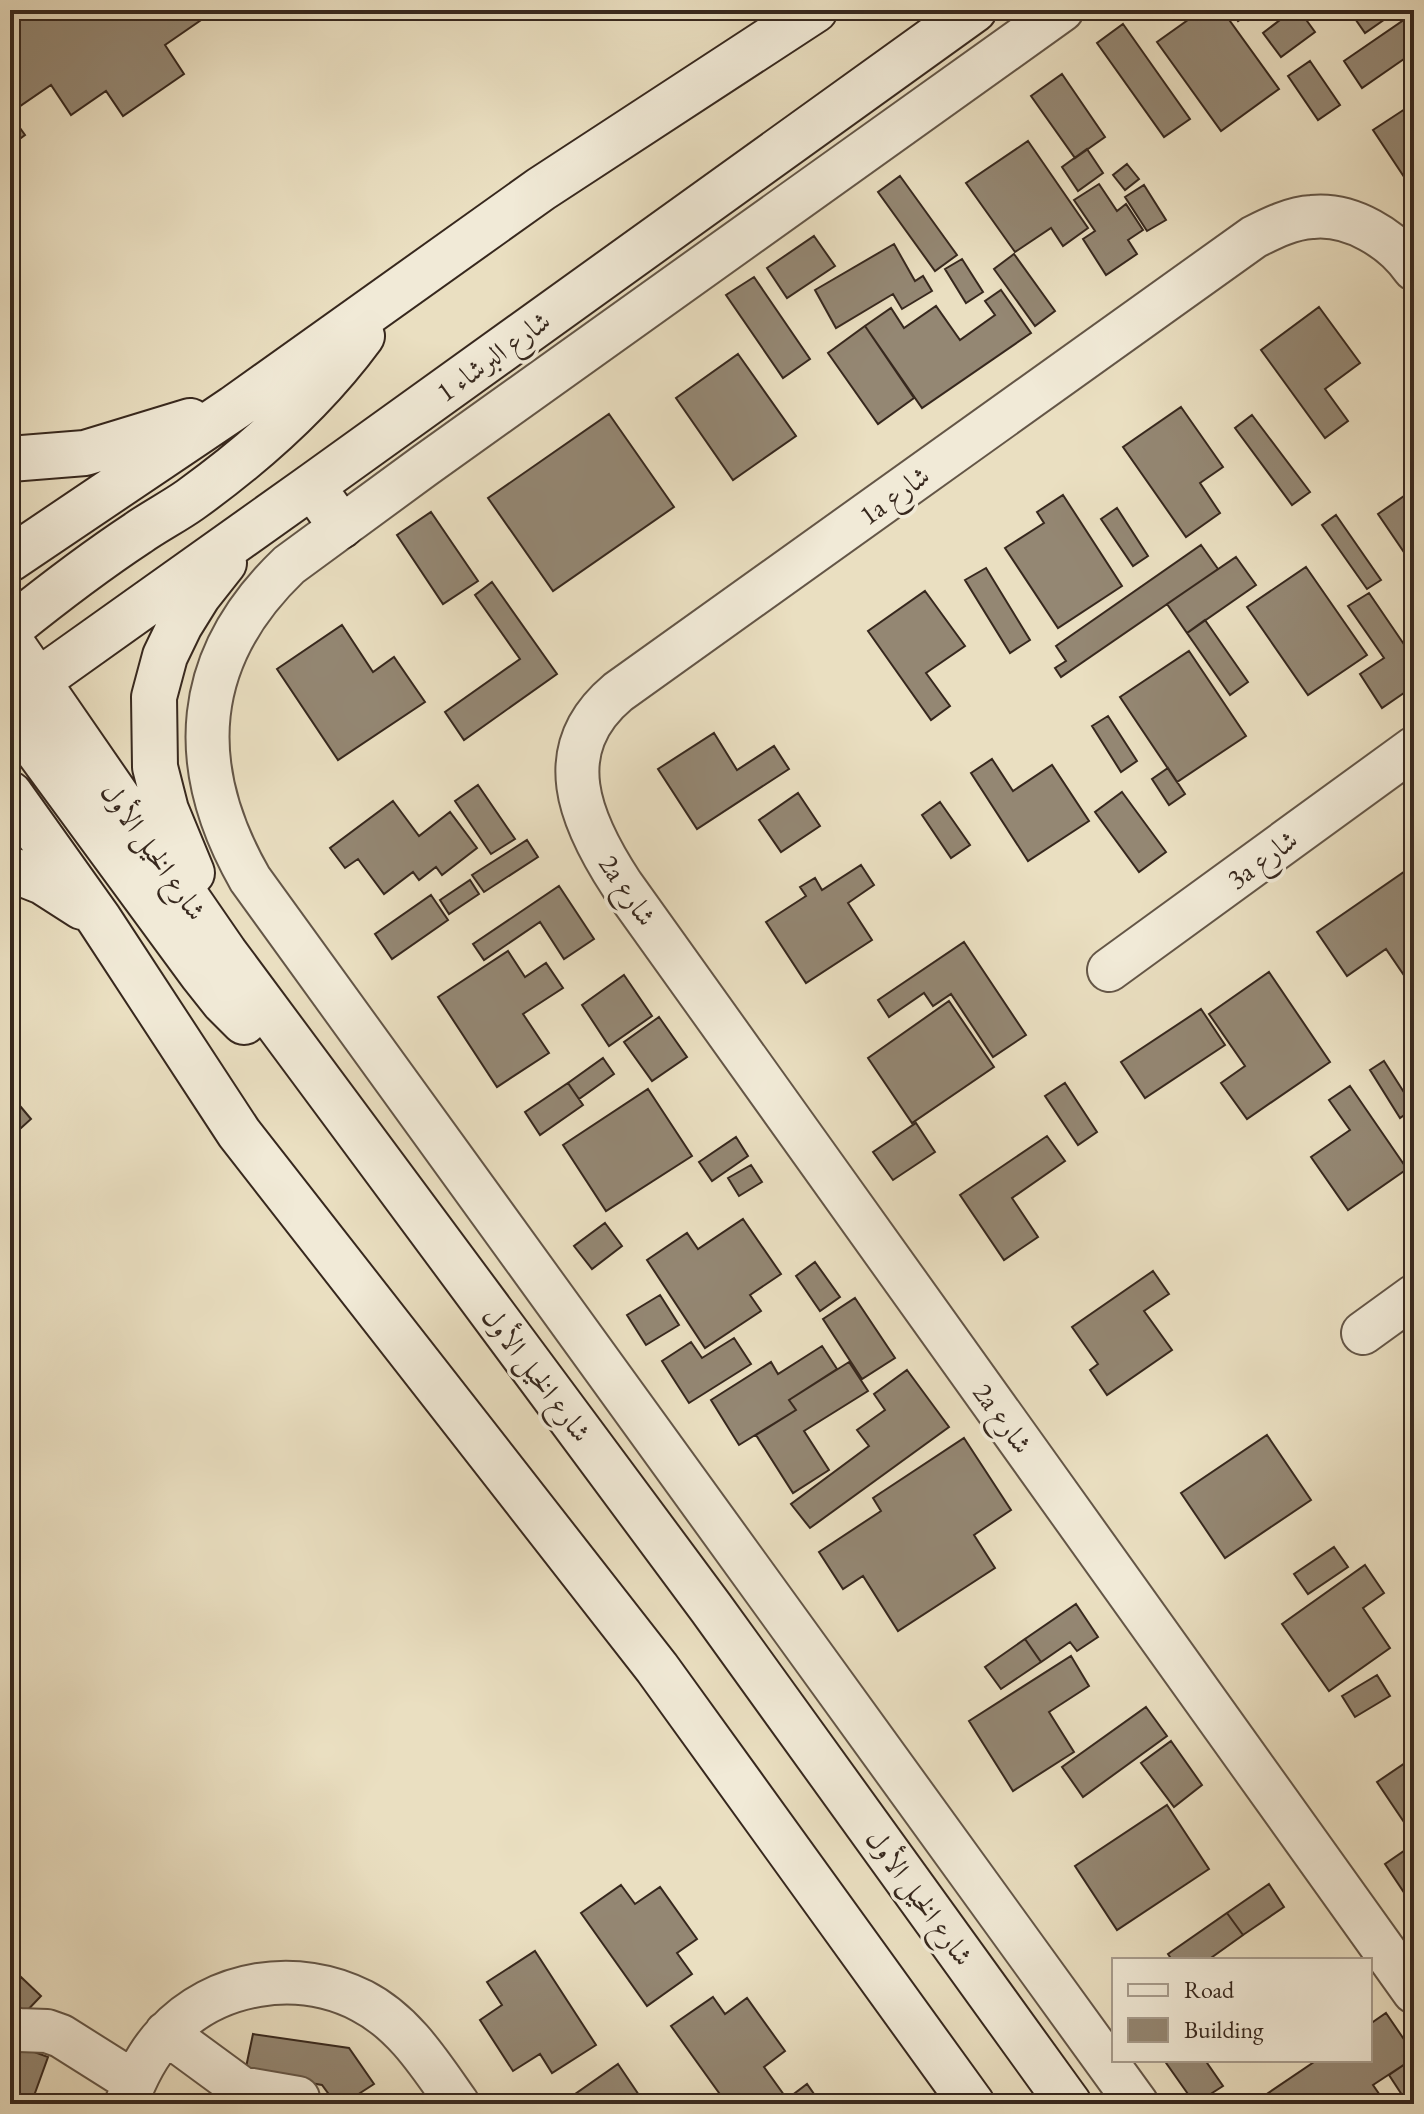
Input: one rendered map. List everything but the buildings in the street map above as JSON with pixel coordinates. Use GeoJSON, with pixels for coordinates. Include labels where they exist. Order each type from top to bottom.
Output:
{"type":"FeatureCollection","features":[{"type":"Feature","properties":{"kind":"main road"},"geometry":{"type":"LineString","coordinates":[[10,559],[234,408],[541,189],[815,10]]}},
{"type":"Feature","properties":{"kind":"main road","name":"شارع البرشاء 1"},"geometry":{"type":"LineString","coordinates":[[17,691],[252,530],[974,10]]}},
{"type":"Feature","properties":{"kind":"main road"},"geometry":{"type":"LineString","coordinates":[[10,628],[100,559],[222,476],[277,430],[319,388],[392,295]]}},
{"type":"Feature","properties":{"kind":"main road"},"geometry":{"type":"LineString","coordinates":[[10,459],[85,453],[234,408]]}},
{"type":"Feature","properties":{"kind":"main road"},"geometry":{"type":"LineString","coordinates":[[312,486],[341,526]]}},
{"type":"Feature","properties":{"kind":"main road"},"geometry":{"type":"LineString","coordinates":[[225,953],[166,810],[155,767],[154,697],[165,656],[180,625],[198,596],[252,530]]}},
{"type":"Feature","properties":{"kind":"main road","name":"شارع الخيل الأول"},"geometry":{"type":"LineString","coordinates":[[10,641],[17,691],[225,953],[711,1608],[1069,2104]]}},
{"type":"Feature","properties":{"kind":"main road"},"geometry":{"type":"LineString","coordinates":[[17,691],[224,1002],[251,1029],[313,1073]]}},
{"type":"Feature","properties":{"kind":"main road"},"geometry":{"type":"LineString","coordinates":[[10,794],[99,919],[239,1133],[657,1668],[972,2104]]}},
{"type":"Feature","properties":{"kind":"main road"},"geometry":{"type":"LineString","coordinates":[[10,869],[43,882],[99,919]]}},
{"type":"Feature","properties":{"kind":"street"},"geometry":{"type":"LineString","coordinates":[[1062,10],[289,565],[269,583],[237,628],[215,679],[208,706],[207,736],[209,766],[219,810],[235,853],[250,879],[1137,2104]]}},
{"type":"Feature","properties":{"kind":"street","name":"1a شارع"},"geometry":{"type":"LineString","coordinates":[[596,842],[577,785],[576,767],[585,731],[605,703],[1236,249],[1273,227],[1314,216],[1356,224],[1375,234],[1393,246],[1414,269]]}},
{"type":"Feature","properties":{"kind":"street","name":"3a شارع"},"geometry":{"type":"LineString","coordinates":[[1109,970],[1414,748]]}},
{"type":"Feature","properties":{"kind":"street","name":"2a شارع"},"geometry":{"type":"LineString","coordinates":[[596,842],[640,911],[1414,1992]]}},
{"type":"Feature","properties":{"kind":"street"},"geometry":{"type":"LineString","coordinates":[[1363,1333],[1414,1296]]}},
{"type":"Feature","properties":{"kind":"street"},"geometry":{"type":"LineString","coordinates":[[10,2028],[54,2033],[130,2093],[151,2052],[166,2033],[192,2011],[222,1994],[255,1984],[292,1982],[329,1988],[363,2002],[394,2023],[420,2051],[458,2104]]}},
{"type":"Feature","properties":{"kind":"street"},"geometry":{"type":"LineString","coordinates":[[166,2033],[241,2088],[298,2098]]}}]}
